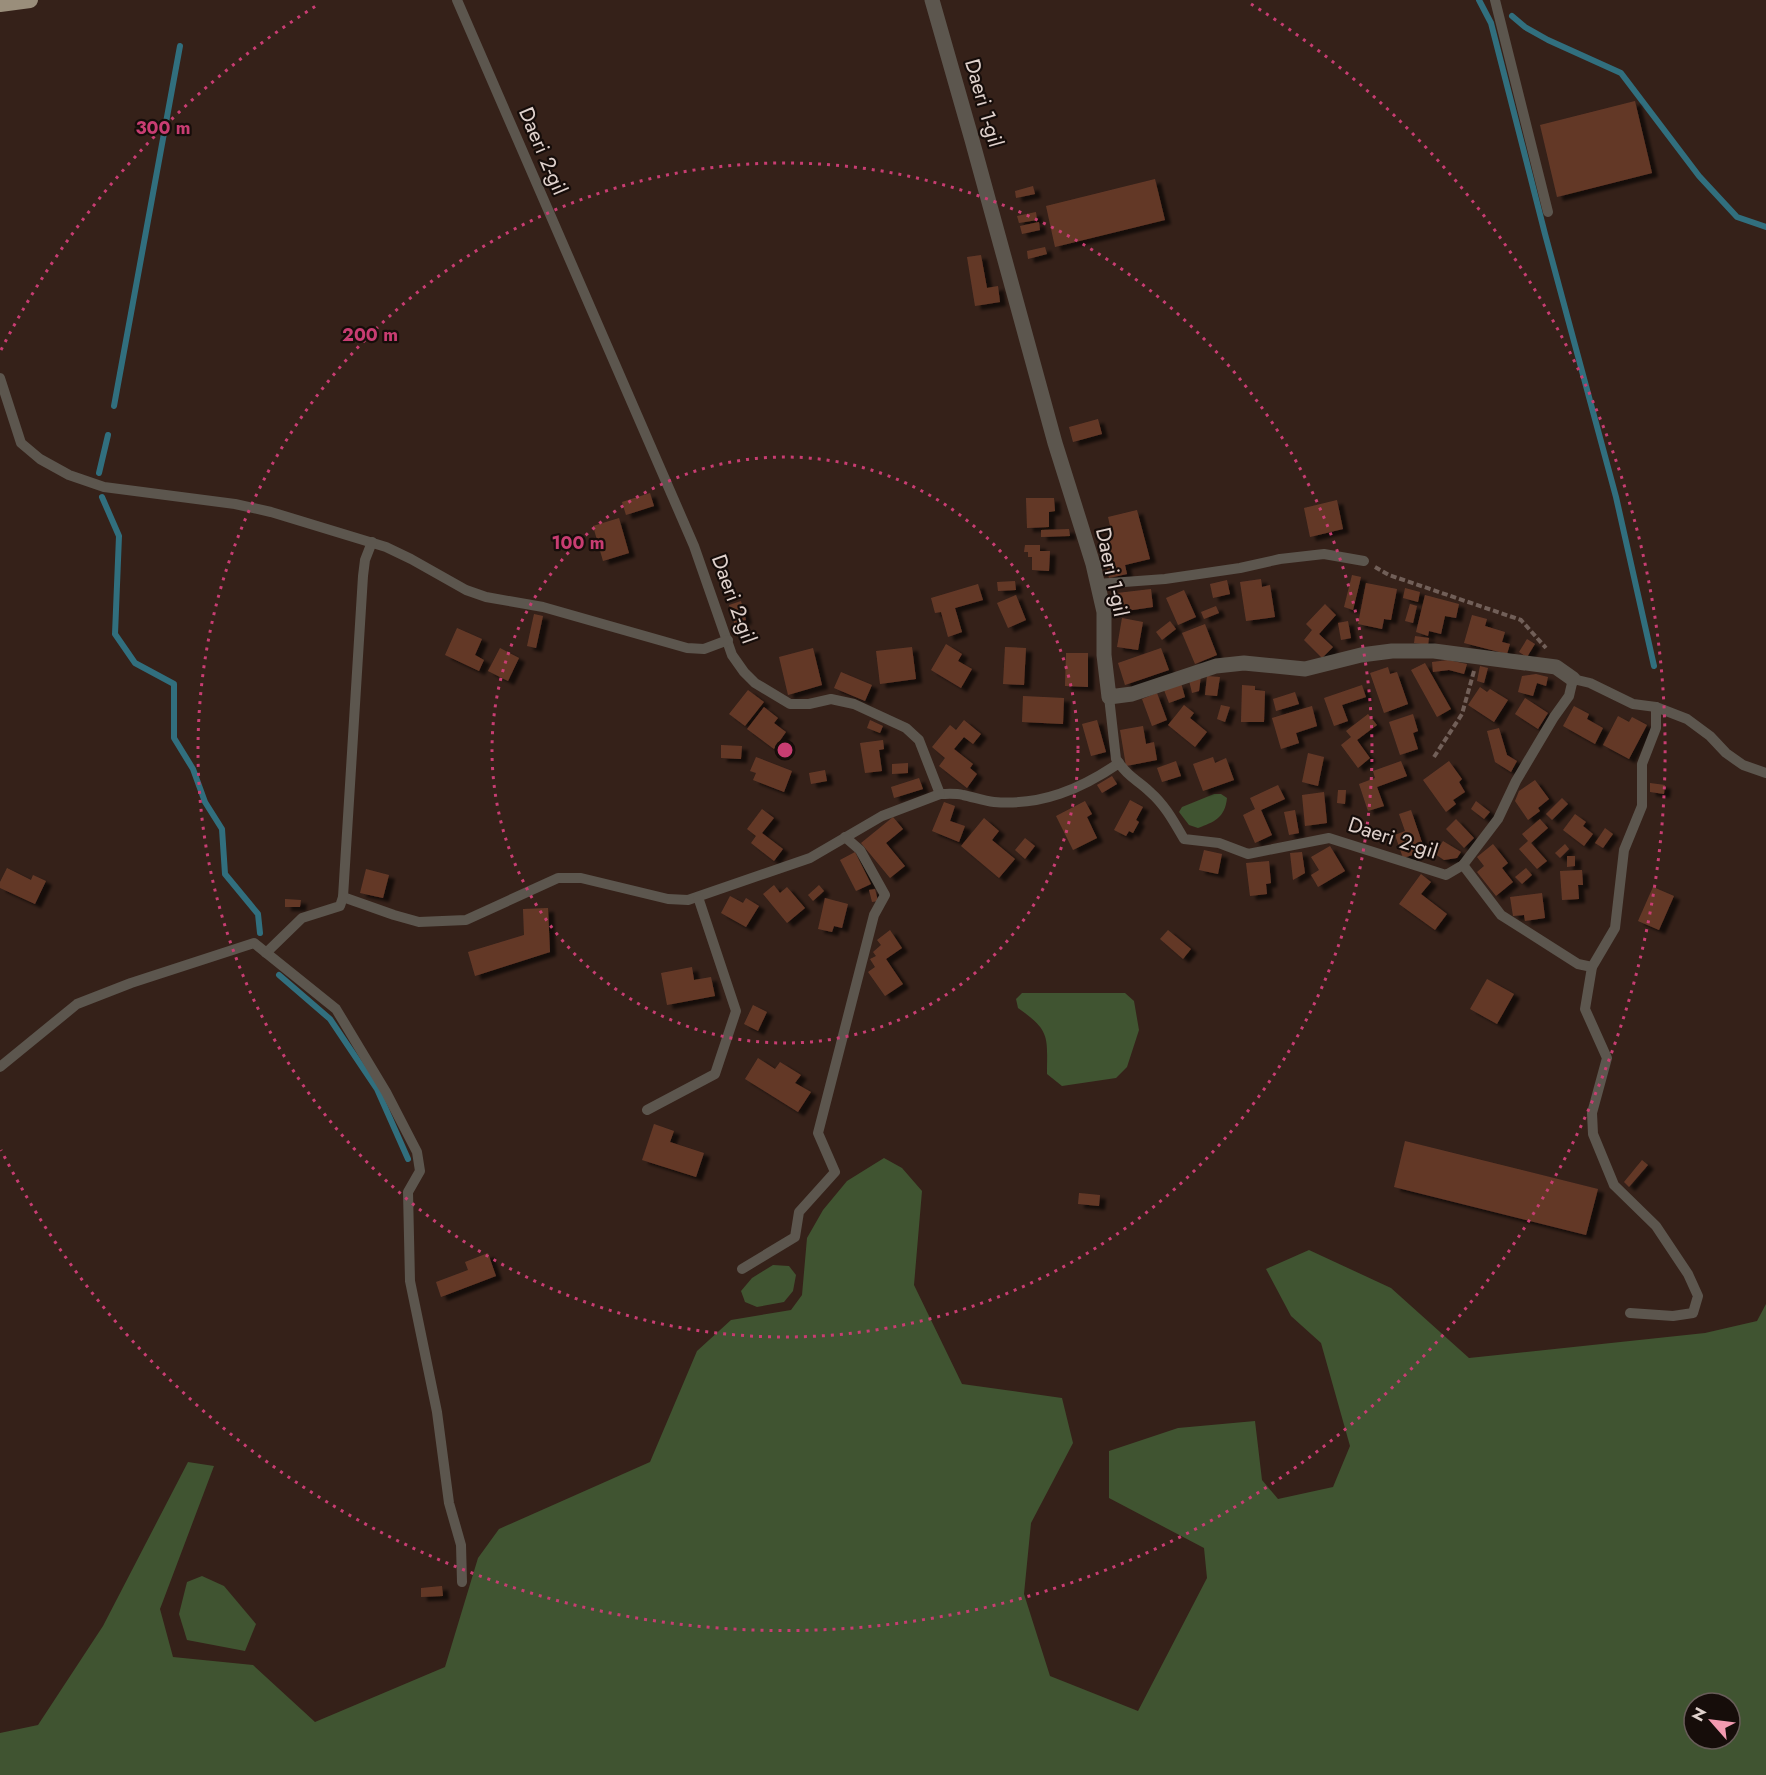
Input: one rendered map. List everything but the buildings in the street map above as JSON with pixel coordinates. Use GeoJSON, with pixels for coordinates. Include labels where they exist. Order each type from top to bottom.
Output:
{"type":"FeatureCollection","features":[{"type":"Feature","properties":{"kind":"highway"},"geometry":{"type":"LineString","coordinates":[[0,4],[30,0]]}},
{"type":"Feature","properties":{"kind":"street","name":"Daeri 1-gil"},"geometry":{"type":"LineString","coordinates":[[932,0],[961,97],[1055,443],[1097,584],[1104,612],[1104,656],[1108,697]]}},
{"type":"Feature","properties":{"kind":"street"},"geometry":{"type":"LineString","coordinates":[[1108,697],[1132,694],[1205,669],[1235,664],[1305,669],[1361,655],[1392,651],[1434,651],[1556,667],[1573,679]]}},
{"type":"Feature","properties":{"kind":"lane","name":"Daeri 2-gil"},"geometry":{"type":"LineString","coordinates":[[457,0],[694,546],[732,655],[755,683],[790,704],[809,704],[831,699],[854,704],[906,728],[919,740],[940,794]]}},
{"type":"Feature","properties":{"kind":"lane"},"geometry":{"type":"LineString","coordinates":[[1495,0],[1548,212]]}},
{"type":"Feature","properties":{"kind":"lane"},"geometry":{"type":"LineString","coordinates":[[0,378],[21,443],[40,459],[69,475],[104,487],[235,504],[271,512],[372,542],[411,559],[466,590],[486,597],[543,607],[687,648],[704,649],[728,640]]}},
{"type":"Feature","properties":{"kind":"lane"},"geometry":{"type":"LineString","coordinates":[[266,953],[302,918],[340,906],[343,897],[363,576],[365,560],[372,542]]}},
{"type":"Feature","properties":{"kind":"lane"},"geometry":{"type":"LineString","coordinates":[[1097,584],[1165,579],[1240,568],[1280,559],[1324,554],[1364,561]]}},
{"type":"Feature","properties":{"kind":"lane","name":"Daeri 2-gil"},"geometry":{"type":"LineString","coordinates":[[1119,763],[1129,776],[1150,792],[1170,814],[1184,839],[1219,843],[1248,854],[1329,838],[1446,875],[1463,865],[1498,819],[1516,781],[1569,696],[1573,679]]}},
{"type":"Feature","properties":{"kind":"lane"},"geometry":{"type":"LineString","coordinates":[[1573,679],[1590,683],[1633,704],[1656,707],[1687,719],[1743,765],[1766,774]]}},
{"type":"Feature","properties":{"kind":"lane"},"geometry":{"type":"LineString","coordinates":[[343,897],[418,922],[466,920],[558,878],[581,878],[668,898],[688,900],[810,858],[882,816],[940,794],[960,794],[993,802],[1029,802],[1054,797],[1081,785],[1119,763],[1116,759],[1108,697]]}},
{"type":"Feature","properties":{"kind":"lane"},"geometry":{"type":"LineString","coordinates":[[1630,1312],[1673,1316],[1693,1313],[1698,1296],[1688,1274],[1656,1226],[1614,1185],[1593,1134],[1592,1113],[1607,1058],[1585,1009],[1592,968],[1615,928],[1624,849],[1642,806],[1642,764],[1656,728],[1656,707]]}},
{"type":"Feature","properties":{"kind":"lane"},"geometry":{"type":"LineString","coordinates":[[742,1269],[795,1237],[799,1212],[835,1172],[818,1133],[874,915],[885,896],[860,850],[845,837]]}},
{"type":"Feature","properties":{"kind":"lane"},"geometry":{"type":"LineString","coordinates":[[1463,865],[1501,915],[1578,964],[1592,968]]}},
{"type":"Feature","properties":{"kind":"lane"},"geometry":{"type":"LineString","coordinates":[[647,1110],[715,1074],[736,1011],[698,897]]}},
{"type":"Feature","properties":{"kind":"lane"},"geometry":{"type":"LineString","coordinates":[[0,1067],[77,1004],[131,983],[254,943],[336,1009],[386,1092],[417,1152],[420,1171],[408,1192],[410,1281],[437,1412],[448,1503],[461,1545],[462,1582]]}},
{"type":"Feature","properties":{"kind":"path"},"geometry":{"type":"LineString","coordinates":[[1364,561],[1389,575],[1521,620],[1553,655],[1556,667]]}},
{"type":"Feature","properties":{"kind":"path"},"geometry":{"type":"LineString","coordinates":[[1434,757],[1462,714],[1479,656]]}},
{"type":"Feature","properties":{"kind":"green space"},"geometry":{"type":"Polygon","coordinates":[[[1214,794],[1221,794],[1227,798],[1221,815],[1198,828],[1189,825],[1179,812],[1182,807],[1214,794]]]}},
{"type":"Feature","properties":{"kind":"green space"},"geometry":{"type":"Polygon","coordinates":[[[1022,993],[1125,993],[1134,1001],[1139,1030],[1127,1067],[1116,1078],[1062,1086],[1047,1074],[1047,1043],[1042,1029],[1018,1008],[1016,999],[1022,993]]]}},
{"type":"Feature","properties":{"kind":"green space"},"geometry":{"type":"Polygon","coordinates":[[[884,1158],[902,1168],[922,1191],[914,1285],[962,1384],[1062,1398],[1073,1443],[1031,1523],[1024,1594],[1050,1676],[1138,1711],[1207,1578],[1204,1548],[1109,1498],[1109,1451],[1178,1428],[1255,1421],[1262,1480],[1278,1499],[1333,1487],[1350,1446],[1321,1343],[1291,1316],[1266,1269],[1309,1250],[1391,1288],[1469,1358],[1705,1333],[1757,1321],[1766,1304],[1766,1775],[0,1775],[0,1733],[38,1725],[103,1626],[188,1462],[214,1466],[160,1609],[173,1657],[253,1665],[315,1722],[445,1667],[478,1558],[499,1529],[650,1462],[697,1351],[731,1320],[791,1310],[802,1295],[807,1238],[823,1210],[847,1181],[884,1158]]]}},
{"type":"Feature","properties":{"kind":"green space"},"geometry":{"type":"Polygon","coordinates":[[[773,1265],[789,1266],[796,1275],[793,1291],[784,1302],[757,1307],[745,1302],[741,1291],[752,1278],[773,1265]]]}},
{"type":"Feature","properties":{"kind":"green space"},"geometry":{"type":"Polygon","coordinates":[[[202,1576],[224,1586],[256,1624],[245,1651],[187,1640],[179,1614],[187,1582],[202,1576]]]}},
{"type":"Feature","properties":{"kind":"waterway"},"geometry":{"type":"LineString","coordinates":[[1479,0],[1491,23],[1616,497],[1654,666]]}},
{"type":"Feature","properties":{"kind":"waterway"},"geometry":{"type":"LineString","coordinates":[[1512,16],[1525,27],[1548,40],[1621,73],[1699,176],[1737,217],[1766,227]]}},
{"type":"Feature","properties":{"kind":"waterway"},"geometry":{"type":"LineString","coordinates":[[114,406],[180,46]]}},
{"type":"Feature","properties":{"kind":"waterway"},"geometry":{"type":"LineString","coordinates":[[99,473],[108,435]]}},
{"type":"Feature","properties":{"kind":"waterway"},"geometry":{"type":"LineString","coordinates":[[102,497],[119,536],[115,634],[135,663],[174,684],[174,738],[193,769],[205,802],[222,829],[225,874],[258,914],[260,933]]}},
{"type":"Feature","properties":{"kind":"waterway"},"geometry":{"type":"LineString","coordinates":[[279,975],[330,1019],[377,1089],[408,1159]]}}]}
